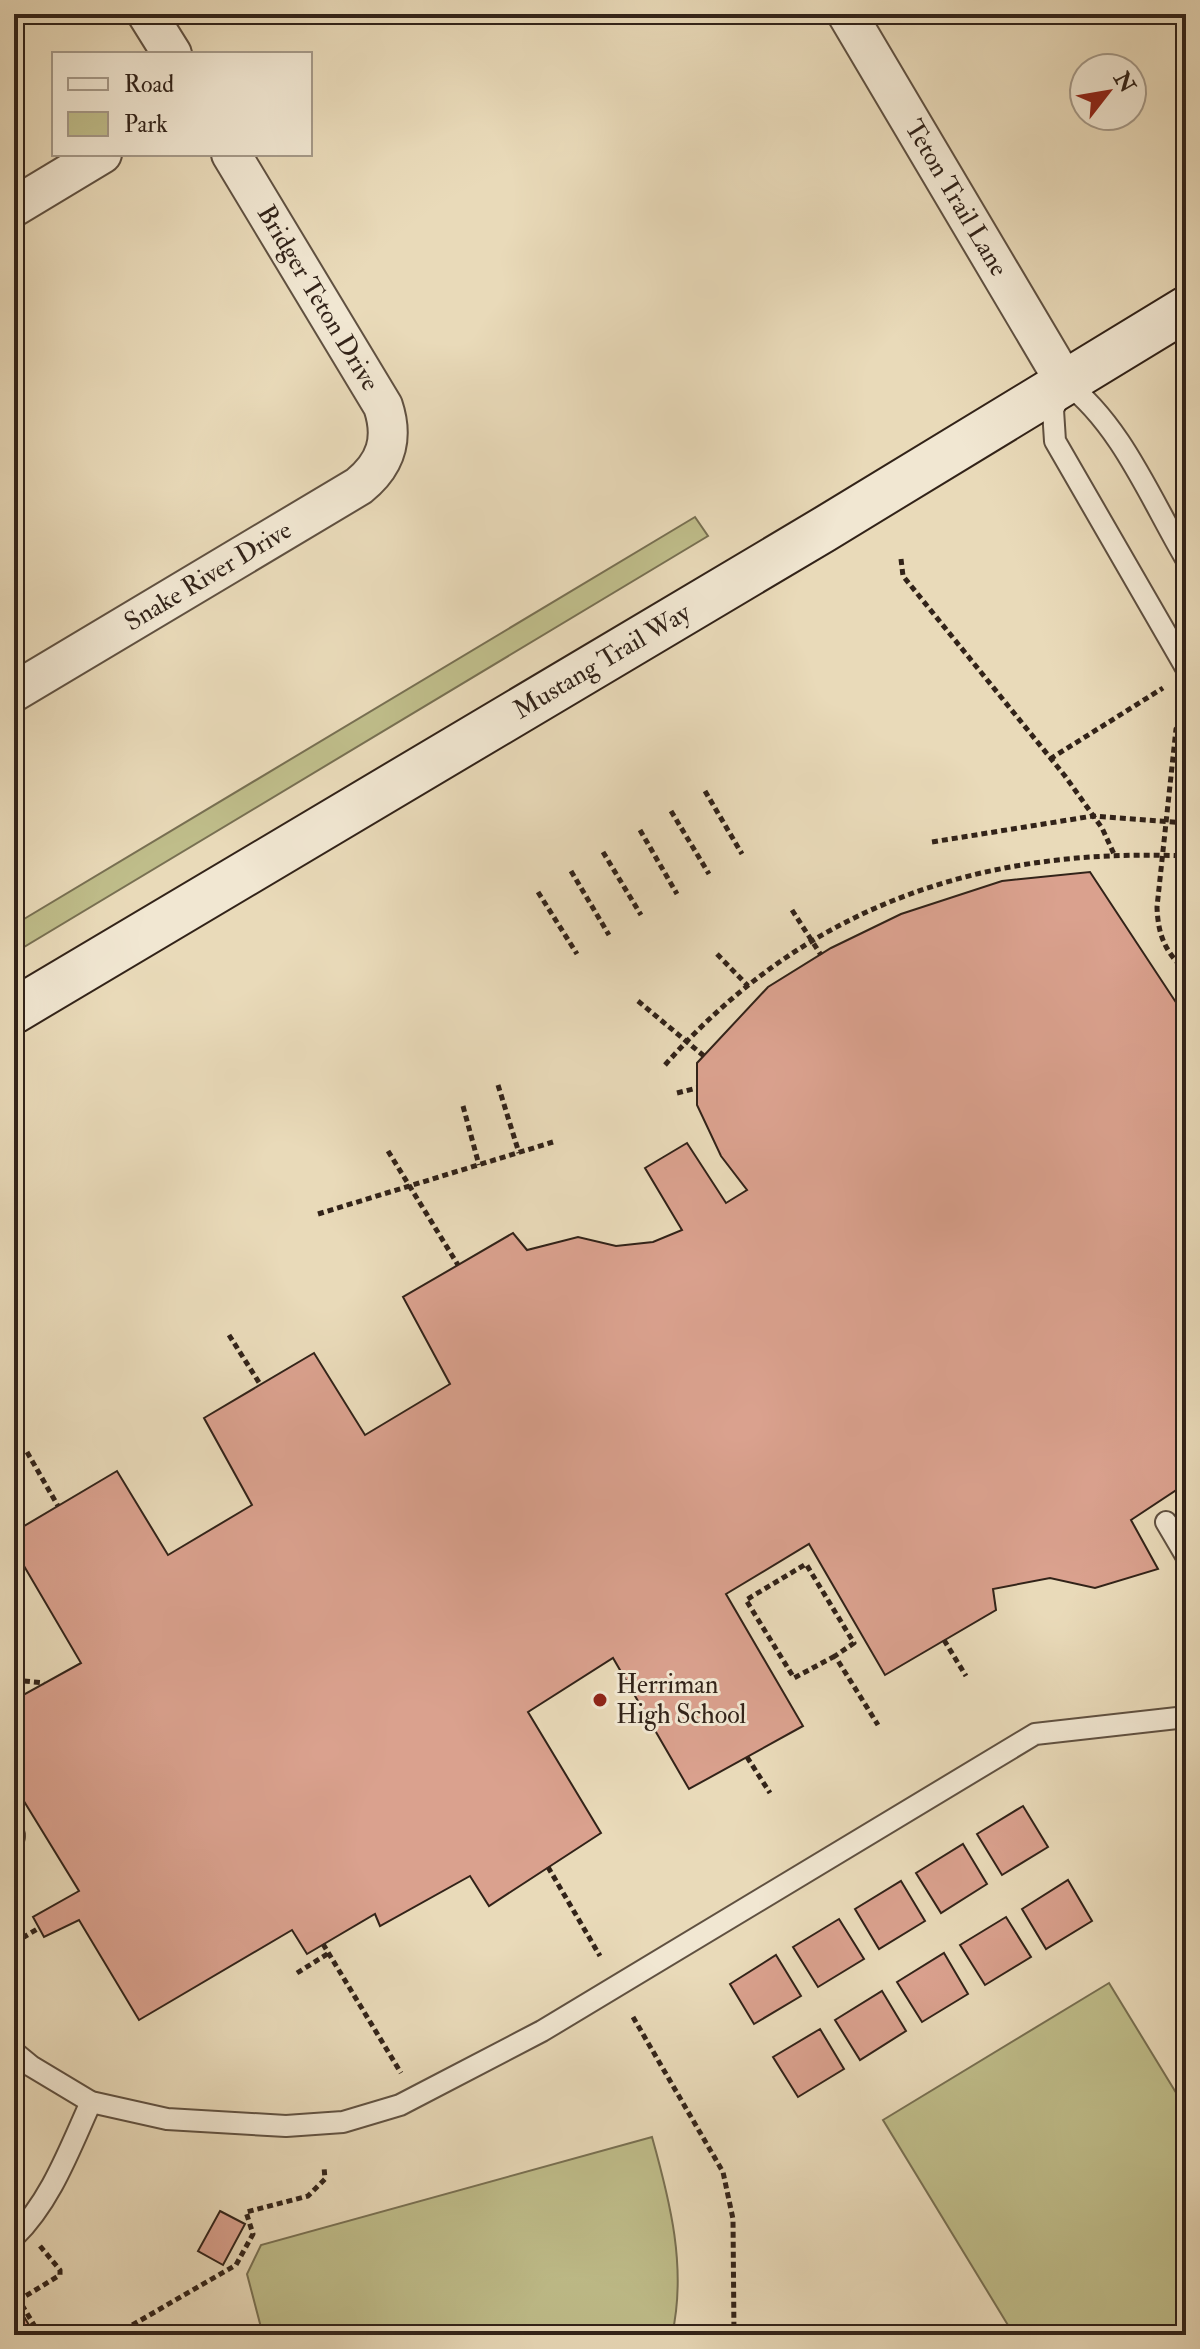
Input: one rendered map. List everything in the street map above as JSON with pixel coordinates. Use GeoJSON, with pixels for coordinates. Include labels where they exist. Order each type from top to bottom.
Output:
{"type":"FeatureCollection","features":[{"type":"Feature","properties":{"kind":"main road","name":"Mustang Trail Way"},"geometry":{"type":"LineString","coordinates":[[14,1011],[1186,309]]}},
{"type":"Feature","properties":{"kind":"street"},"geometry":{"type":"LineString","coordinates":[[147,14],[171,52]]}},
{"type":"Feature","properties":{"kind":"street","name":"Teton Trail Lane"},"geometry":{"type":"LineString","coordinates":[[847,14],[1065,382]]}},
{"type":"Feature","properties":{"kind":"street"},"geometry":{"type":"LineString","coordinates":[[14,207],[99,156]]}},
{"type":"Feature","properties":{"kind":"street","name":"Bridger Teton Drive"},"geometry":{"type":"LineString","coordinates":[[232,156],[383,406],[389,433],[388,446]]}},
{"type":"Feature","properties":{"kind":"street","name":"Snake River Drive"},"geometry":{"type":"LineString","coordinates":[[14,692],[359,486],[382,462],[388,446]]}},
{"type":"Feature","properties":{"kind":"lane"},"geometry":{"type":"LineString","coordinates":[[1186,559],[1104,421],[1089,402],[1065,382],[1057,395],[1052,425],[1062,458],[1186,668]]}},
{"type":"Feature","properties":{"kind":"lane"},"geometry":{"type":"LineString","coordinates":[[1166,1522],[1186,1556]]}},
{"type":"Feature","properties":{"kind":"lane"},"geometry":{"type":"LineString","coordinates":[[14,2052],[31,2066],[91,2102],[167,2119],[286,2126],[343,2122],[400,2105],[542,2031],[1035,1734],[1186,1717]]}},
{"type":"Feature","properties":{"kind":"lane"},"geometry":{"type":"LineString","coordinates":[[14,2237],[28,2224],[53,2183],[91,2102]]}},
{"type":"Feature","properties":{"kind":"path"},"geometry":{"type":"LineString","coordinates":[[901,559],[903,576],[1050,759],[1093,816],[1114,854]]}},
{"type":"Feature","properties":{"kind":"path"},"geometry":{"type":"LineString","coordinates":[[1050,759],[1163,688]]}},
{"type":"Feature","properties":{"kind":"path"},"geometry":{"type":"LineString","coordinates":[[1186,722],[1176,729],[1162,855],[1158,932],[1171,957],[1186,971]]}},
{"type":"Feature","properties":{"kind":"path"},"geometry":{"type":"LineString","coordinates":[[705,791],[742,854]]}},
{"type":"Feature","properties":{"kind":"path"},"geometry":{"type":"LineString","coordinates":[[671,811],[709,874]]}},
{"type":"Feature","properties":{"kind":"path"},"geometry":{"type":"LineString","coordinates":[[932,842],[1093,816],[1166,819],[1186,823]]}},
{"type":"Feature","properties":{"kind":"path"},"geometry":{"type":"LineString","coordinates":[[640,830],[677,894]]}},
{"type":"Feature","properties":{"kind":"path"},"geometry":{"type":"LineString","coordinates":[[603,852],[641,915]]}},
{"type":"Feature","properties":{"kind":"path"},"geometry":{"type":"LineString","coordinates":[[665,1065],[685,1042],[748,986],[811,939],[886,902],[969,875],[1034,861],[1114,854],[1186,856]]}},
{"type":"Feature","properties":{"kind":"path"},"geometry":{"type":"LineString","coordinates":[[571,871],[609,935]]}},
{"type":"Feature","properties":{"kind":"path"},"geometry":{"type":"LineString","coordinates":[[538,892],[577,954]]}},
{"type":"Feature","properties":{"kind":"path"},"geometry":{"type":"LineString","coordinates":[[792,910],[821,955]]}},
{"type":"Feature","properties":{"kind":"path"},"geometry":{"type":"LineString","coordinates":[[717,954],[748,986]]}},
{"type":"Feature","properties":{"kind":"path"},"geometry":{"type":"LineString","coordinates":[[638,1001],[704,1056]]}},
{"type":"Feature","properties":{"kind":"path"},"geometry":{"type":"LineString","coordinates":[[498,1085],[519,1153]]}},
{"type":"Feature","properties":{"kind":"path"},"geometry":{"type":"LineString","coordinates":[[677,1093],[697,1088]]}},
{"type":"Feature","properties":{"kind":"path"},"geometry":{"type":"LineString","coordinates":[[463,1106],[479,1165]]}},
{"type":"Feature","properties":{"kind":"path"},"geometry":{"type":"LineString","coordinates":[[318,1214],[553,1142]]}},
{"type":"Feature","properties":{"kind":"path"},"geometry":{"type":"LineString","coordinates":[[388,1151],[458,1265]]}},
{"type":"Feature","properties":{"kind":"path"},"geometry":{"type":"LineString","coordinates":[[229,1335],[260,1384]]}},
{"type":"Feature","properties":{"kind":"path"},"geometry":{"type":"LineString","coordinates":[[27,1452],[58,1506]]}},
{"type":"Feature","properties":{"kind":"path"},"geometry":{"type":"LineString","coordinates":[[806,1564],[854,1643],[835,1656],[794,1678],[746,1600],[806,1564]]}},
{"type":"Feature","properties":{"kind":"path"},"geometry":{"type":"LineString","coordinates":[[944,1640],[966,1676]]}},
{"type":"Feature","properties":{"kind":"path"},"geometry":{"type":"LineString","coordinates":[[835,1656],[878,1725]]}},
{"type":"Feature","properties":{"kind":"path"},"geometry":{"type":"LineString","coordinates":[[14,1680],[44,1683]]}},
{"type":"Feature","properties":{"kind":"path"},"geometry":{"type":"LineString","coordinates":[[747,1757],[770,1793]]}},
{"type":"Feature","properties":{"kind":"path"},"geometry":{"type":"LineString","coordinates":[[548,1867],[600,1956]]}},
{"type":"Feature","properties":{"kind":"path"},"geometry":{"type":"LineString","coordinates":[[14,1943],[39,1928]]}},
{"type":"Feature","properties":{"kind":"path"},"geometry":{"type":"LineString","coordinates":[[323,1944],[401,2073]]}},
{"type":"Feature","properties":{"kind":"path"},"geometry":{"type":"LineString","coordinates":[[297,1973],[329,1953]]}},
{"type":"Feature","properties":{"kind":"path"},"geometry":{"type":"LineString","coordinates":[[633,2017],[723,2172],[733,2219],[734,2335]]}},
{"type":"Feature","properties":{"kind":"path"},"geometry":{"type":"LineString","coordinates":[[115,2335],[236,2265],[253,2234],[246,2212],[308,2196],[325,2179],[324,2167]]}},
{"type":"Feature","properties":{"kind":"path"},"geometry":{"type":"LineString","coordinates":[[37,2242],[60,2270],[60,2275],[19,2300],[40,2335]]}},
{"type":"Feature","properties":{"kind":"green space"},"geometry":{"type":"Polygon","coordinates":[[[695,517],[708,536],[14,953],[14,925],[695,517]]]}},
{"type":"Feature","properties":{"kind":"green space"},"geometry":{"type":"Polygon","coordinates":[[[1109,1983],[1186,2109],[1186,2335],[1014,2335],[883,2120],[1109,1983]]]}},
{"type":"Feature","properties":{"kind":"green space"},"geometry":{"type":"Polygon","coordinates":[[[652,2137],[670,2210],[677,2260],[678,2285],[672,2335],[263,2335],[247,2274],[261,2245],[652,2137]]]}},
{"type":"Feature","properties":{"kind":"building"},"geometry":{"type":"Polygon","coordinates":[[[1090,872],[1179,1007],[1186,1003],[1186,1496],[1181,1487],[1131,1520],[1158,1569],[1095,1588],[1050,1578],[993,1589],[996,1610],[885,1675],[809,1544],[726,1594],[803,1726],[689,1789],[613,1658],[528,1712],[601,1833],[489,1906],[470,1876],[380,1926],[375,1914],[307,1954],[292,1930],[139,2020],[79,1920],[44,1937],[33,1917],[79,1891],[14,1785],[14,1700],[81,1663],[14,1549],[14,1532],[117,1471],[168,1555],[252,1505],[204,1418],[314,1353],[365,1435],[450,1384],[403,1297],[513,1233],[527,1250],[578,1237],[616,1246],[653,1242],[682,1230],[645,1168],[687,1143],[726,1203],[747,1190],[721,1156],[697,1105],[697,1063],[768,987],[831,948],[901,914],[1002,881],[1090,872]]]}},
{"type":"Feature","properties":{"kind":"building"},"geometry":{"type":"Polygon","coordinates":[[[1023,1806],[1048,1847],[1002,1875],[977,1834],[1023,1806]]]}},
{"type":"Feature","properties":{"kind":"building"},"geometry":{"type":"Polygon","coordinates":[[[963,1844],[987,1884],[941,1913],[916,1873],[963,1844]]]}},
{"type":"Feature","properties":{"kind":"building"},"geometry":{"type":"Polygon","coordinates":[[[1068,1880],[1092,1921],[1046,1949],[1022,1909],[1068,1880]]]}},
{"type":"Feature","properties":{"kind":"building"},"geometry":{"type":"Polygon","coordinates":[[[901,1881],[925,1921],[879,1949],[855,1909],[901,1881]]]}},
{"type":"Feature","properties":{"kind":"building"},"geometry":{"type":"Polygon","coordinates":[[[1006,1917],[1031,1957],[985,1985],[960,1945],[1006,1917]]]}},
{"type":"Feature","properties":{"kind":"building"},"geometry":{"type":"Polygon","coordinates":[[[839,1919],[864,1959],[818,1987],[793,1947],[839,1919]]]}},
{"type":"Feature","properties":{"kind":"building"},"geometry":{"type":"Polygon","coordinates":[[[944,1953],[968,1994],[922,2022],[897,1982],[944,1953]]]}},
{"type":"Feature","properties":{"kind":"building"},"geometry":{"type":"Polygon","coordinates":[[[776,1955],[801,1996],[754,2024],[730,1984],[776,1955]]]}},
{"type":"Feature","properties":{"kind":"building"},"geometry":{"type":"Polygon","coordinates":[[[882,1991],[906,2031],[860,2060],[835,2020],[882,1991]]]}},
{"type":"Feature","properties":{"kind":"building"},"geometry":{"type":"Polygon","coordinates":[[[820,2029],[844,2069],[798,2097],[773,2057],[820,2029]]]}},
{"type":"Feature","properties":{"kind":"building"},"geometry":{"type":"Polygon","coordinates":[[[220,2211],[245,2224],[223,2265],[198,2251],[220,2211]]]}},
{"type":"Feature","properties":{"kind":"building"},"geometry":{"type":"Polygon","coordinates":[[[14,2300],[35,2335],[14,2335],[14,2300]]]}},
{"type":"Feature","properties":{"kind":"place","name":"Herriman High School"},"geometry":{"type":"Point","coordinates":[600,1700]}}]}
